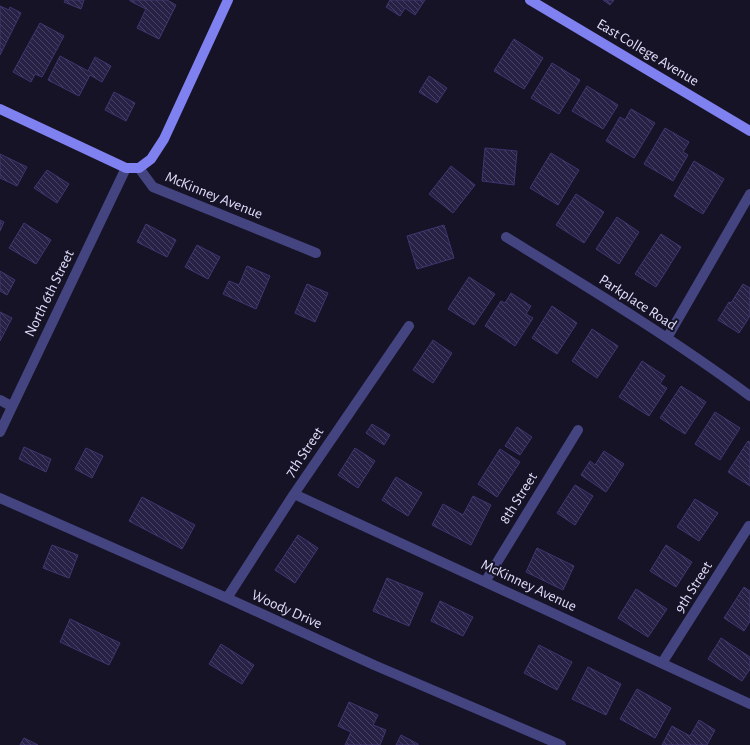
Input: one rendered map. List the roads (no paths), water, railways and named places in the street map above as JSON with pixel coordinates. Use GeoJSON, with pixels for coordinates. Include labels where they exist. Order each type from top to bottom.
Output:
{"type":"FeatureCollection","features":[{"type":"Feature","properties":{"kind":"main road","name":"East College Avenue"},"geometry":{"type":"LineString","coordinates":[[530,0],[750,131]]}},
{"type":"Feature","properties":{"kind":"main road"},"geometry":{"type":"LineString","coordinates":[[0,109],[126,168],[139,168],[151,159],[164,139],[197,71],[225,1]]}},
{"type":"Feature","properties":{"kind":"street","name":"North 6th Street"},"geometry":{"type":"LineString","coordinates":[[0,432],[11,406],[126,168]]}},
{"type":"Feature","properties":{"kind":"street","name":"McKinney Avenue"},"geometry":{"type":"LineString","coordinates":[[139,168],[153,187],[316,253]]}},
{"type":"Feature","properties":{"kind":"street"},"geometry":{"type":"LineString","coordinates":[[667,338],[750,194]]}},
{"type":"Feature","properties":{"kind":"street","name":"Parkplace Road"},"geometry":{"type":"LineString","coordinates":[[506,237],[621,308],[712,367],[750,396]]}},
{"type":"Feature","properties":{"kind":"street","name":"7th Street"},"geometry":{"type":"LineString","coordinates":[[227,598],[294,494],[410,326]]}},
{"type":"Feature","properties":{"kind":"street"},"geometry":{"type":"LineString","coordinates":[[0,400],[11,406]]}},
{"type":"Feature","properties":{"kind":"street","name":"8th Street"},"geometry":{"type":"LineString","coordinates":[[485,582],[578,430]]}},
{"type":"Feature","properties":{"kind":"street","name":"McKinney Avenue"},"geometry":{"type":"LineString","coordinates":[[294,494],[750,704]]}},
{"type":"Feature","properties":{"kind":"street","name":"Woody Drive"},"geometry":{"type":"LineString","coordinates":[[0,498],[227,598],[374,665],[561,745]]}},
{"type":"Feature","properties":{"kind":"street","name":"9th Street"},"geometry":{"type":"LineString","coordinates":[[662,663],[749,526]]}}]}
